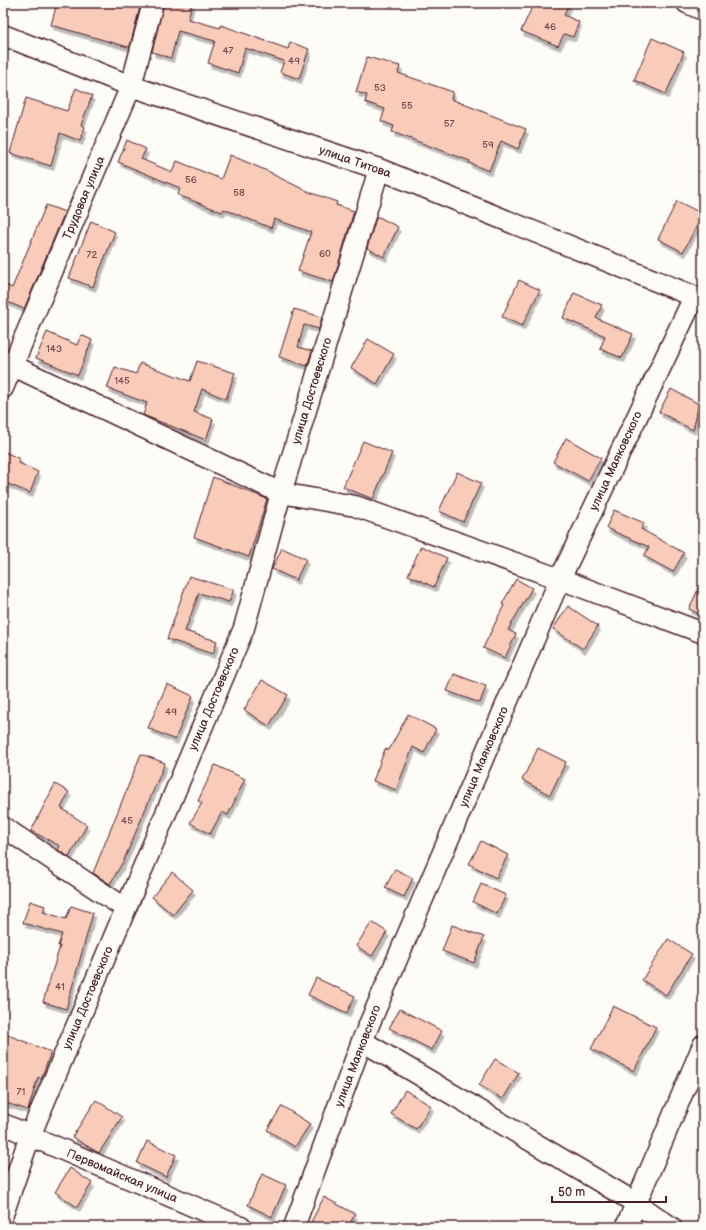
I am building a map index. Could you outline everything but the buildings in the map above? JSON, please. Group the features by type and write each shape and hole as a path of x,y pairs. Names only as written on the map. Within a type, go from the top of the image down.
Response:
{"street":[{"name":"Трудовая улица","path":"3,388 8,363 131,86 153,3"},
{"path":"687,3 703,10"},
{"name":"улица Титова","path":"3,35 131,86 380,169 699,298"},
{"name":"улица Достоевского","path":"3,1214 30,1136 244,628 281,493 380,169"},
{"name":"улица Маяковского","path":"294,1227 362,1041 560,579 699,298"},
{"path":"8,363 281,493 355,506 560,579 703,633"},
{"path":"3,827 125,908"},
{"path":"362,1041 636,1203 671,1227"},
{"path":"626,1227 703,1045"},
{"name":"Первомайская улица","path":"3,1124 241,1227"}]}
